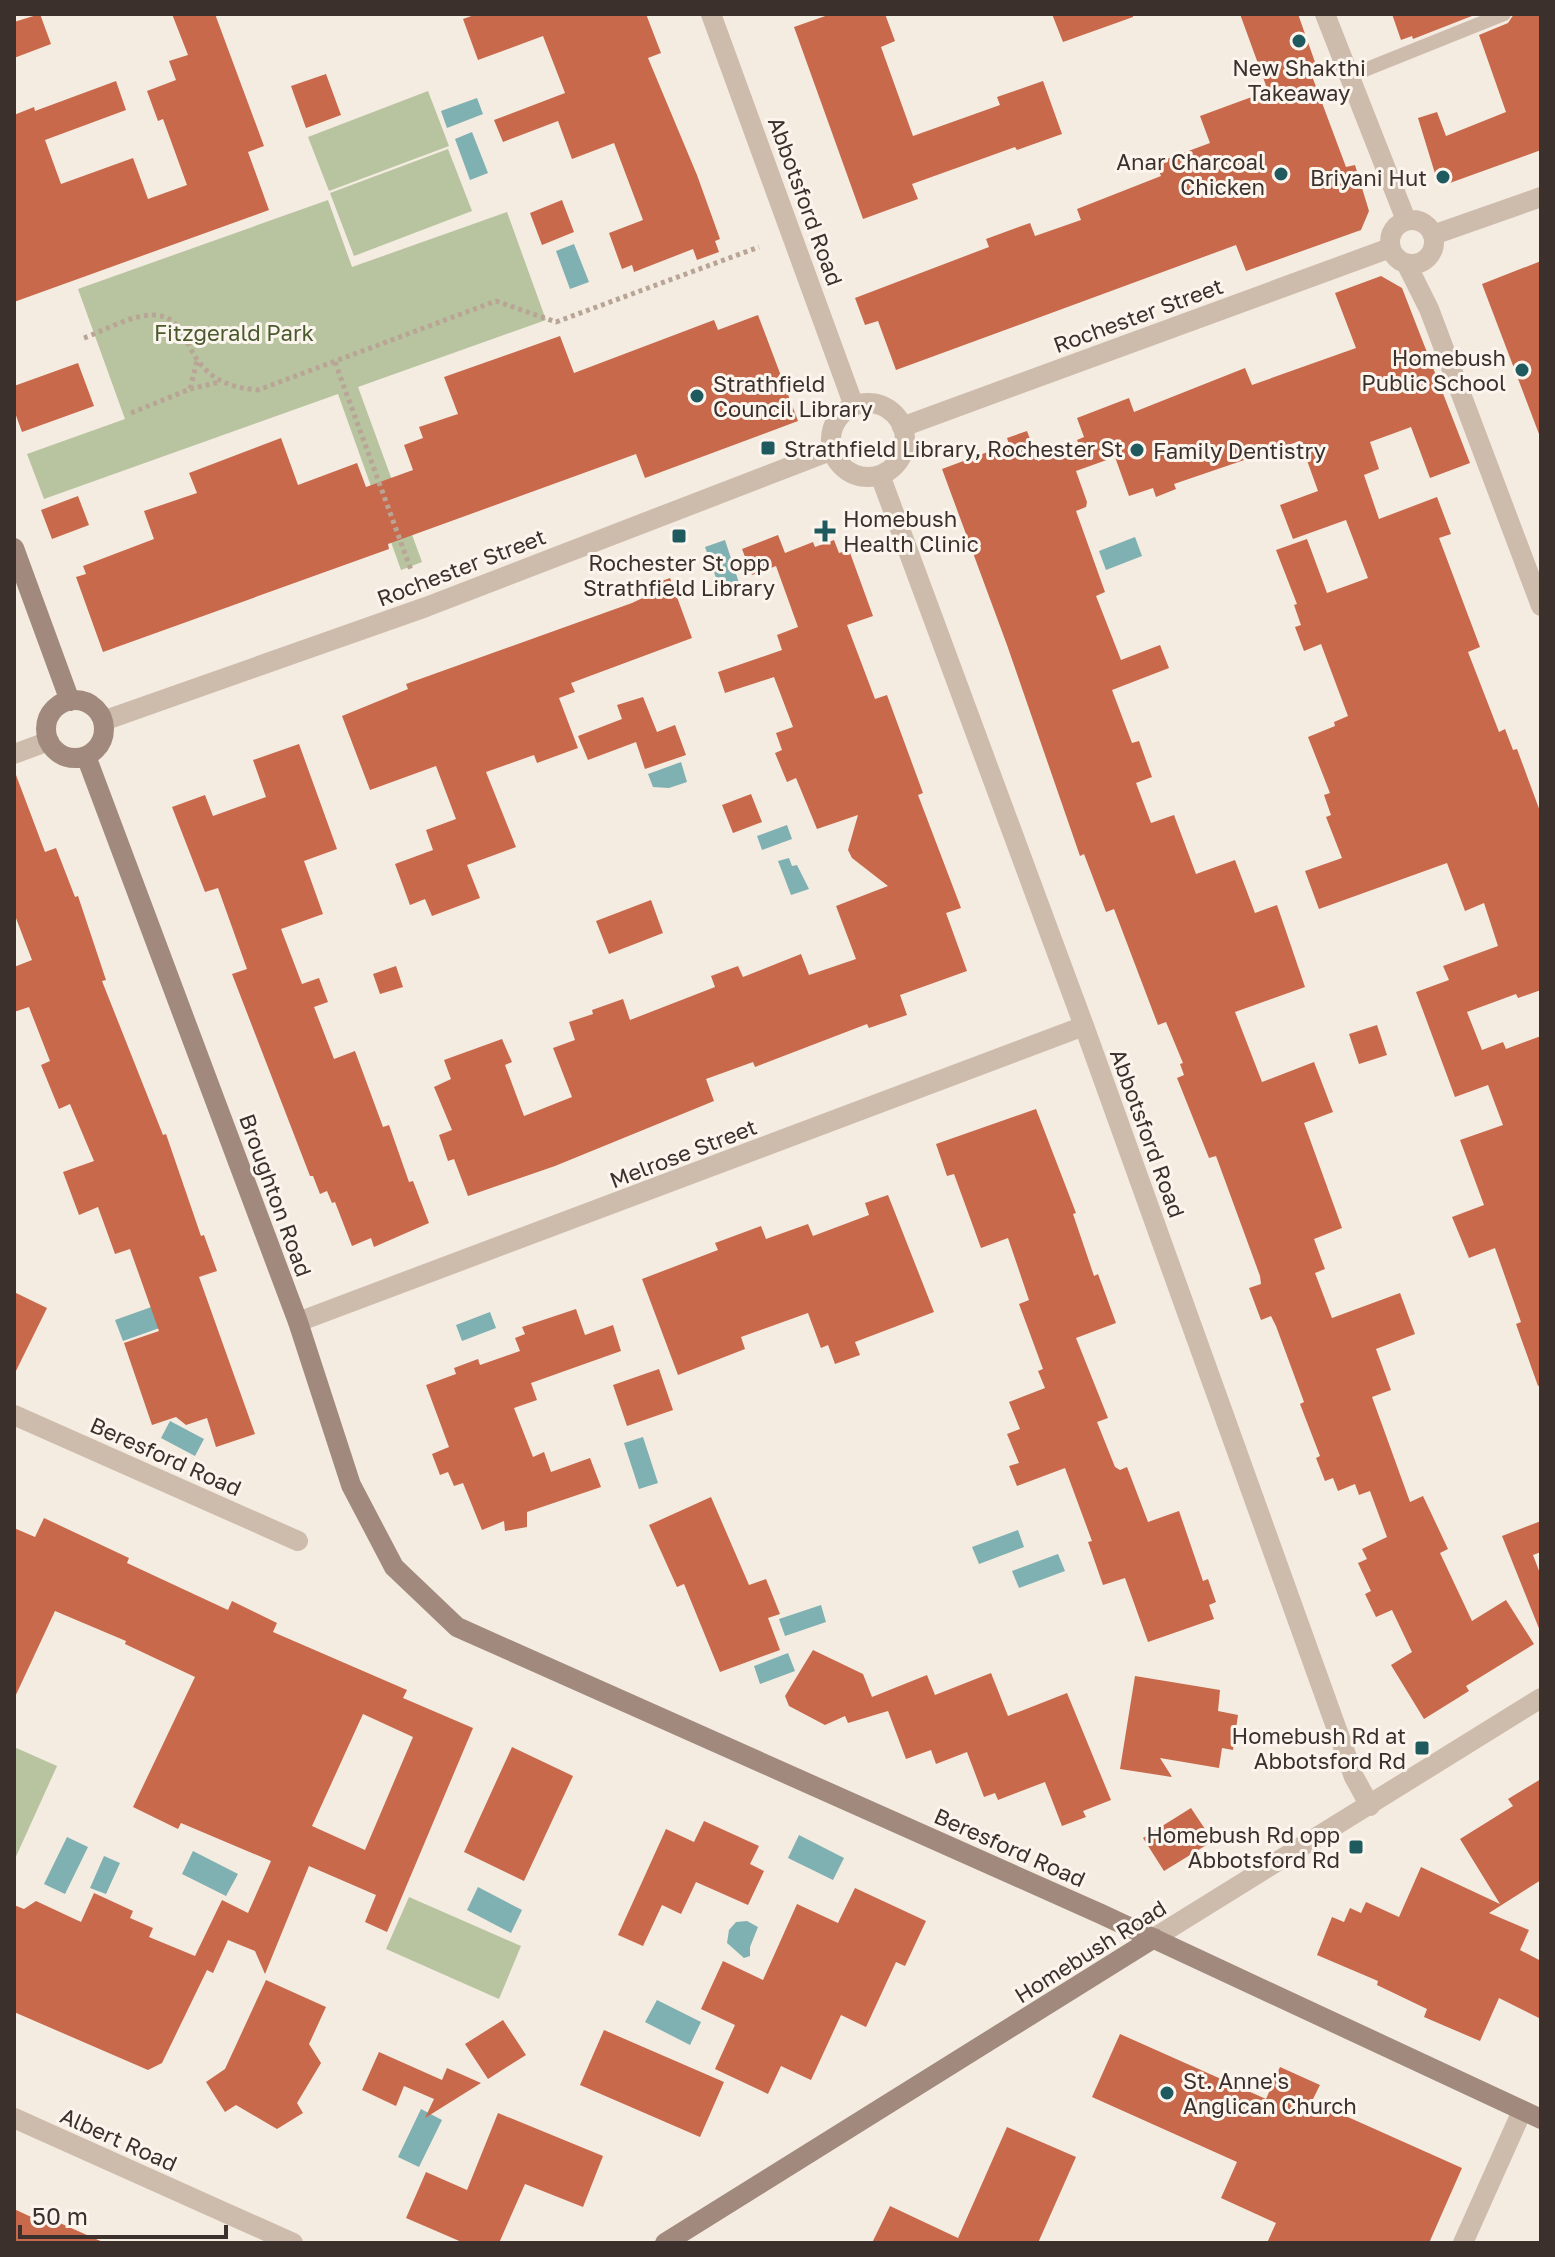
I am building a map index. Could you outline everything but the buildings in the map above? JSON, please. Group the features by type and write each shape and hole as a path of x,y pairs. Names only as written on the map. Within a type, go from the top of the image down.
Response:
{"main road":[{"path":"14,548 70,701"},
{"path":"70,701 87,703 103,721 99,746 86,756 61,755 49,741 46,724 50,716 62,703 70,701"},
{"name":"Broughton Road","path":"86,756 298,1322 364,1515 394,1567 457,1627"},
{"name":"Beresford Road","path":"457,1627 1154,1938 1532,2115"},
{"name":"Homebush Road","path":"665,2243 1154,1938"}],"street":[{"name":"Abbotsford Road","path":"711,14 854,406"},
{"path":"1325,14 1347,77 1406,220"},
{"path":"1433,235 1541,197"},
{"path":"1406,263 1420,263 1431,254 1433,235 1420,220 1406,220 1391,233 1390,248 1406,263 1429,309 1541,606"},
{"name":"Rochester Street","path":"902,427 1390,248"},
{"path":"877,404 896,417 902,427 904,450 899,461 880,475 856,475 837,461 833,450 833,429 845,411 854,406 877,404"},
{"name":"Rochester Street","path":"103,721 426,607 833,450"},
{"name":"Abbotsford Road","path":"880,475 1084,1026 1354,1777 1370,1806"},
{"path":"14,754 49,741"},
{"name":"Melrose Street","path":"298,1322 1084,1026"},
{"name":"Beresford Road","path":"14,1415 298,1541"},
{"name":"Homebush Road","path":"1154,1938 1541,1698"},
{"path":"1463,2243 1532,2115"},
{"name":"Albert Road","path":"14,2118 293,2243"}],"lane":[{"path":"1347,77 1504,14"}],"path":[{"path":"131,413 190,389 220,382 258,390 496,301 556,322 759,247"},
{"path":"84,338 154,315 172,321 187,335 197,360 220,382"},
{"path":"190,389 197,360"},
{"path":"335,362 411,570"}],"green space":[{"path":"428,91 449,146 329,191 308,137"},
{"path":"448,149 472,211 354,256 330,193"},
{"name":"Fitzgerald Park","path":"328,200 352,267 507,212 546,320 358,387 422,562 401,570 338,394 44,499 27,454 125,419 78,289"},
{"path":"14,1747 57,1766 14,1861"},
{"path":"409,1897 521,1946 499,1999 386,1949"}],"water":[{"path":"477,98 483,114 447,128 441,111"},
{"path":"472,132 488,173 470,180 455,139"},
{"path":"574,244 589,282 570,289 556,251"},
{"path":"1135,537 1142,556 1106,570 1099,551"},
{"path":"725,540 740,586 721,592 705,547"},
{"path":"681,762 687,782 669,788 653,787 648,774"},
{"path":"787,825 792,839 762,850 757,836"},
{"path":"789,858 792,866 797,865 809,889 791,895 778,861"},
{"path":"157,1305 165,1326 123,1341 115,1320"},
{"path":"490,1312 496,1328 462,1341 456,1325"},
{"path":"170,1421 204,1439 195,1456 161,1438"},
{"path":"643,1437 658,1483 639,1489 624,1443"},
{"path":"1018,1530 1024,1547 979,1564 972,1547"},
{"path":"1058,1554 1065,1571 1019,1588 1012,1571"},
{"path":"821,1605 826,1622 785,1636 779,1619"},
{"path":"788,1653 795,1671 760,1684 754,1666"},
{"path":"799,1835 844,1858 833,1880 788,1858"},
{"path":"67,1837 88,1847 65,1894 44,1884"},
{"path":"193,1851 238,1874 226,1896 182,1874"},
{"path":"104,1856 120,1863 106,1894 90,1888"},
{"path":"478,1887 522,1910 511,1933 467,1910"},
{"path":"747,1921 758,1927 750,1956 744,1958 727,1943 729,1930 736,1922"},
{"path":"657,2000 701,2022 690,2045 645,2022"},
{"path":"421,2109 442,2120 419,2167 398,2157"}],"place":[{"name":"New Shakthi Takeaway","path":"1299,41"},
{"name":"Anar Charcoal Chicken","path":"1281,174"},
{"name":"Briyani Hut","path":"1443,177"},
{"name":"Homebush Public School","path":"1522,370"},
{"name":"Strathfield Council Library","path":"697,396"},
{"name":"Strathfield Library, Rochester St","path":"768,448"},
{"name":"Family Dentistry","path":"1137,450"},
{"name":"Homebush Health Clinic","path":"825,531"},
{"name":"Rochester St opp Strathfield Library","path":"679,536"},
{"name":"Homebush Rd at Abbotsford Rd","path":"1422,1748"},
{"name":"Homebush Rd opp Abbotsford Rd","path":"1356,1847"},
{"name":"St. Anne's Anglican Church","path":"1167,2093"}]}
